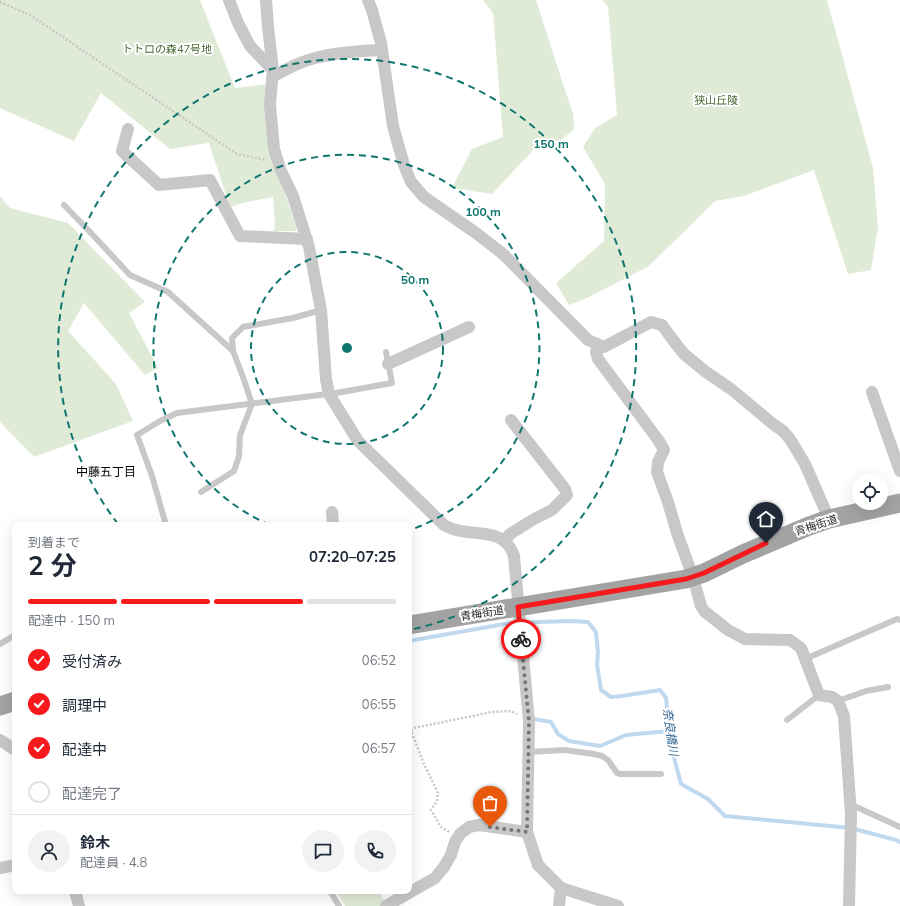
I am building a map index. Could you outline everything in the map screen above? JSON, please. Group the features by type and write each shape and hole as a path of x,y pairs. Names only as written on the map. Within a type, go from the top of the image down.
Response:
{"main road":[{"name":"青梅街道","path":"412,625 519,612 693,577 799,529 829,519 900,503"},
{"path":"0,706 12,702"}],"street":[{"path":"229,0 238,23 250,46 272,73"},
{"path":"266,0 272,73 270,105 274,149 281,171 293,196 309,247 321,310 326,379 329,394 358,440 444,524 449,528 460,532 491,534 504,541 512,550 514,556 528,718 527,832 538,865 561,888 618,906"},
{"path":"368,0 381,43 393,126 404,165 411,182 424,198 476,233 503,254 588,340 604,347 651,322 662,325 684,354 706,372 731,389 783,431 790,439 805,464 829,519"},
{"path":"272,73 300,62 320,57 353,51 382,50"},
{"path":"128,130 122,151 159,185 210,180 240,236 307,239"},
{"path":"388,364 469,327"},
{"path":"598,345 596,352 598,359 659,441 664,450 658,462 657,472 693,577 701,606 704,611 728,630 745,639 790,640 801,648 819,695 832,697 838,701 844,716 851,819 849,906"},
{"path":"872,392 900,471"},
{"path":"504,541 510,534 552,510 568,496 565,489 510,420"},
{"path":"332,512 333,522"},
{"path":"0,740 12,748"},
{"path":"412,891 435,878 451,855 455,842 460,834 469,827 479,825 527,832"},
{"path":"0,868 12,865"},
{"path":"559,906 561,888"},
{"path":"76,894 79,906"},
{"path":"386,906 407,894"}],"lane":[{"path":"64,205 130,275 168,292 232,351"},
{"path":"200,492 234,471 239,456 240,435 252,404 232,351 232,338 243,326 293,318 321,310"},
{"path":"165,522 152,476 137,435 177,413 329,394 392,383 386,352"},
{"path":"805,659 897,619 900,620"},
{"path":"0,643 12,637"},
{"path":"838,701 866,691 888,687"},
{"path":"787,720 819,695"},
{"path":"528,752 565,750 594,754 602,756 608,760 617,773 661,774"},
{"path":"850,804 900,827"},
{"path":"332,894 339,906"}],"path":[{"path":"0,2 30,15 237,154 278,163"},
{"path":"412,731 414,728 492,712 511,711 528,718"},
{"path":"412,734 424,764 438,792 437,801 431,810 441,827 458,838"}],"green space":[{"name":"トトロの森47号地","path":"0,0 200,0 235,88 268,84 269,149 272,163 286,196 297,230 273,231 275,227 273,197 230,207 209,143 170,149 101,93 74,141 0,108"},
{"path":"483,0 536,0 573,113 574,130 559,141 536,147 492,194 452,188 472,149 503,137 493,13"},
{"name":"狭山丘陵","path":"602,0 827,0 873,168 878,227 871,270 848,274 814,170 744,196 715,201 649,266 585,299 569,305 556,283 604,241 605,184 583,147 595,128 617,115 608,6"},
{"path":"0,196 10,208 68,223 145,302 129,313 158,368 145,375 84,303 68,331 116,384 133,421 34,457 0,422"},
{"path":"338,894 380,894 386,905 384,906 345,906"}],"waterway":[{"name":"奈良橋川","path":"412,640 510,623 570,621 588,622 596,632 598,652 597,665 601,690 611,697 660,690 666,698 671,746 681,784 708,799 725,816 851,828 900,842"},
{"path":"534,719 551,722 558,734 569,741 600,746 626,735 669,731"}],"way so far":[{"path":"490,827 527,832 529,722 521,639"}],"district":[{"name":"中藤五丁目","path":"106,471"}],"route":[{"path":"521,639 518,607 686,579 704,573 766,543"}]}
